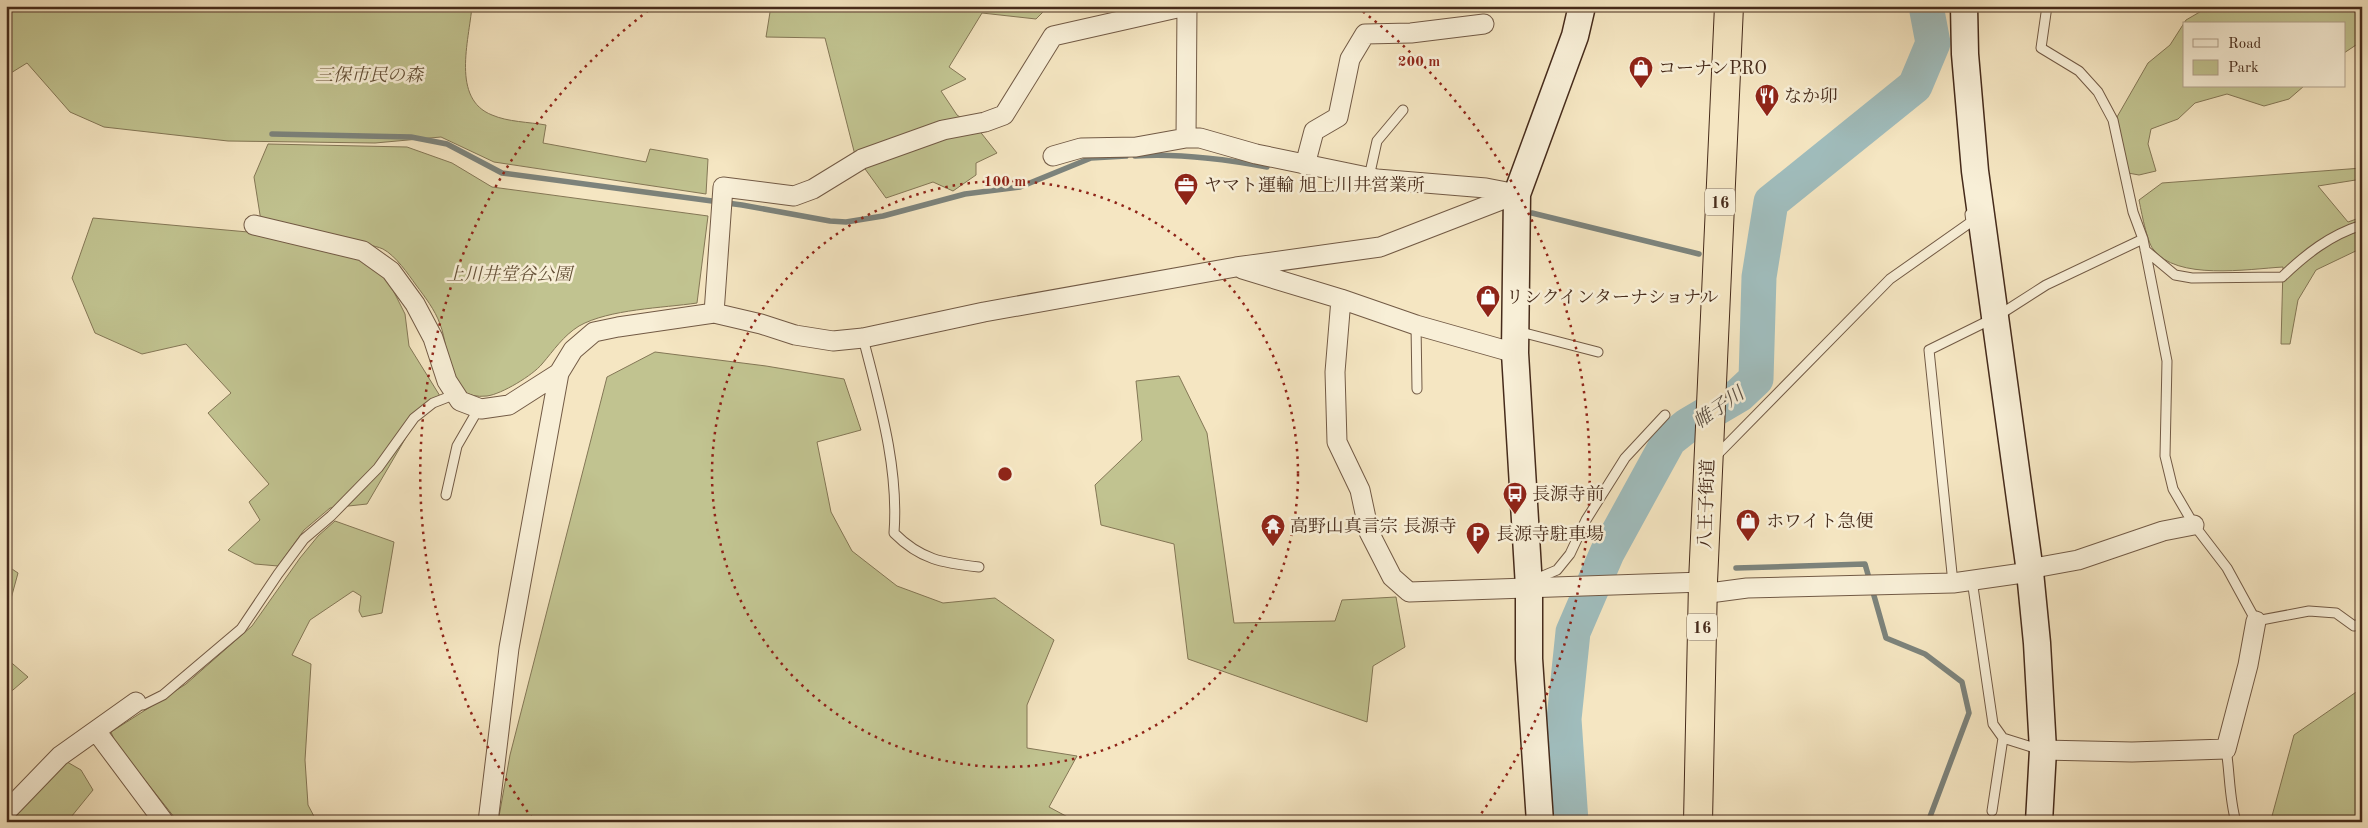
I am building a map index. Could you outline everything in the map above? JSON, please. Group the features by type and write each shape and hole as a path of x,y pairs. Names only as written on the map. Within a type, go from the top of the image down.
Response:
{"highway":[{"name":"八王子街道","path":"1698,822 1702,588 1729,6"}],"street":[{"path":"714,313 723,187 794,196 813,189 862,159 943,130 985,122 1004,114 1053,36 1186,6 1186,138"},
{"path":"1540,822 1529,659 1528,584 1516,342 1517,194 1575,36 1582,6"},
{"path":"1964,6 1970,173 1996,317 2030,570 2037,643 2042,750 2039,822"},
{"path":"1305,165 1314,131 1338,117 1350,59 1365,34 1411,33 1484,24"},
{"path":"1054,156 1081,148 1136,147 1186,138 1200,138 1305,165 1369,177 1486,188 1517,194"},
{"path":"488,822 509,648 559,373 573,350 594,332 714,313 761,324 795,335 833,341 863,338 984,312 1236,267 1380,247 1517,194"},
{"path":"254,224 363,251 390,271 415,304 433,338 447,381 460,401 479,408 508,405 559,373"},
{"path":"1236,267 1341,299 1416,325 1516,342"},
{"path":"1341,299 1335,372 1337,442 1360,490 1369,532 1392,577 1409,592 1528,584 1747,588 1962,582 2078,560 2164,531 2194,525"},
{"path":"2042,750 2132,752 2226,749 2246,674 2256,621"},
{"path":"6,812 60,756 136,702"},
{"path":"96,732 164,822"}],"lane":[{"path":"2047,6 2041,48 2079,71 2098,92 2112,120 2133,212 2143,239 2167,361 2164,432 2165,463 2173,489 2194,525 2227,568 2256,621 2309,611 2336,613 2354,626 2362,624"},
{"path":"1369,177 1377,141 1402,110"},
{"path":"1708,465 1890,279 1970,222 1968,203"},
{"path":"2145,250 2175,275 2192,278 2282,277 2306,254 2333,236 2362,224"},
{"path":"2042,750 2003,738 1993,724 1962,582 1928,354 1929,350 1996,317 2046,285 2143,239"},
{"path":"1416,325 1416,389"},
{"path":"863,338 886,432 895,515 894,533 921,555 942,562 979,567"},
{"path":"1516,342 1598,352"},
{"path":"136,702 143,705 163,695 241,629 304,539 331,516 378,468 414,418 433,403 456,394"},
{"path":"446,495 457,446 479,408"},
{"path":"1528,584 1557,570 1570,554 1586,520 1625,458 1665,415"},
{"path":"1992,811 2003,738"},
{"path":"2226,749 2230,771 2230,794 2236,822"}],"green space":[{"name":"三保市民の森","path":"6,6 472,6 466,52 467,83 471,96 479,107 492,115 505,119 546,125 543,143 646,162 650,149 708,159 706,194 494,162 441,137 375,143 228,141 104,127 70,112 27,63 6,76"},
{"path":"771,6 1049,6 1036,19 982,13 949,67 966,79 941,91 957,115 978,129 997,153 976,163 976,175 953,191 933,182 886,198 855,155 825,38 766,37"},
{"path":"2210,6 2362,6 2362,41 2346,52 2346,22 2185,22"},
{"path":"2183,25 2183,88 2302,88 2289,99 2264,106 2227,94 2195,103 2178,119 2151,129 2148,144 2156,171 2139,175 2128,173 2117,117 2148,63 2170,45"},
{"name":"上川井堂谷公園","path":"268,144 407,147 452,163 492,187 708,216 697,303 636,310 591,320 568,334 542,364 525,378 493,395 473,395 463,391 456,383 448,360 440,324 433,309 405,271 388,252 375,246 261,221 254,177"},
{"path":"2362,168 2362,179 2318,186 2348,222 2362,217 2362,248 2316,270 2298,300 2290,344 2281,344 2283,267 2214,271 2178,266 2164,259 2153,249 2144,226 2139,200 2162,183"},
{"path":"93,218 248,232 358,256 389,282 405,314 409,346 440,396 425,405 367,504 330,508 304,530 278,566 255,564 228,550 260,520 249,502 269,484 208,413 231,393 186,344 142,354 95,333 72,278"},
{"path":"655,352 766,366 844,379 861,430 817,442 831,512 852,551 897,586 943,603 995,598 1054,640 1027,705 1027,748 1077,756 1049,807 1077,822 498,822 510,755 607,377"},
{"path":"1179,376 1207,433 1234,623 1335,621 1342,600 1396,597 1405,647 1373,666 1367,722 1188,659 1174,544 1101,525 1095,485 1142,440 1136,381"},
{"path":"335,521 394,542 382,613 362,617 359,611 361,596 353,591 310,620 292,655 311,664 305,760 308,805 317,822 178,822 115,742 111,732 186,684 252,626 300,558 318,536"},
{"path":"6,565 18,573 6,617"},
{"path":"6,658 28,677 6,696"},
{"path":"2362,688 2362,822 2273,822 2272,816 2294,735"},
{"path":"62,759 81,770 93,790 67,822 6,822 6,799"}],"waterway":[{"name":"帷子川","path":"1571,822 1564,719 1573,632 1607,553 1669,440 1688,425 1739,395 1756,379 1759,277 1771,202 1915,86 1933,43 1926,6"},
{"path":"272,134 411,137 447,144 502,173 742,205 830,221 846,222 883,216 965,194 1020,187 1091,158 1126,156"},
{"path":"1135,156 1201,157 1267,167"},
{"path":"1532,213 1699,254"},
{"path":"1607,553 1619,555"},
{"path":"1736,568 1865,564 1886,638 1925,654 1962,682 1969,713 1928,822"}],"place":[{"name":"コーナンPRO","path":"1641,89"},
{"name":"なか卯","path":"1767,117"},
{"name":"ヤマト運輸 旭上川井営業所","path":"1186,206"},
{"name":"リンクインターナショナル","path":"1488,318"},
{"name":"長源寺前","path":"1515,515"},
{"name":"ホワイト急便","path":"1748,542"},
{"name":"高野山真言宗 長源寺","path":"1273,547"},
{"name":"長源寺駐車場","path":"1478,555"}]}
